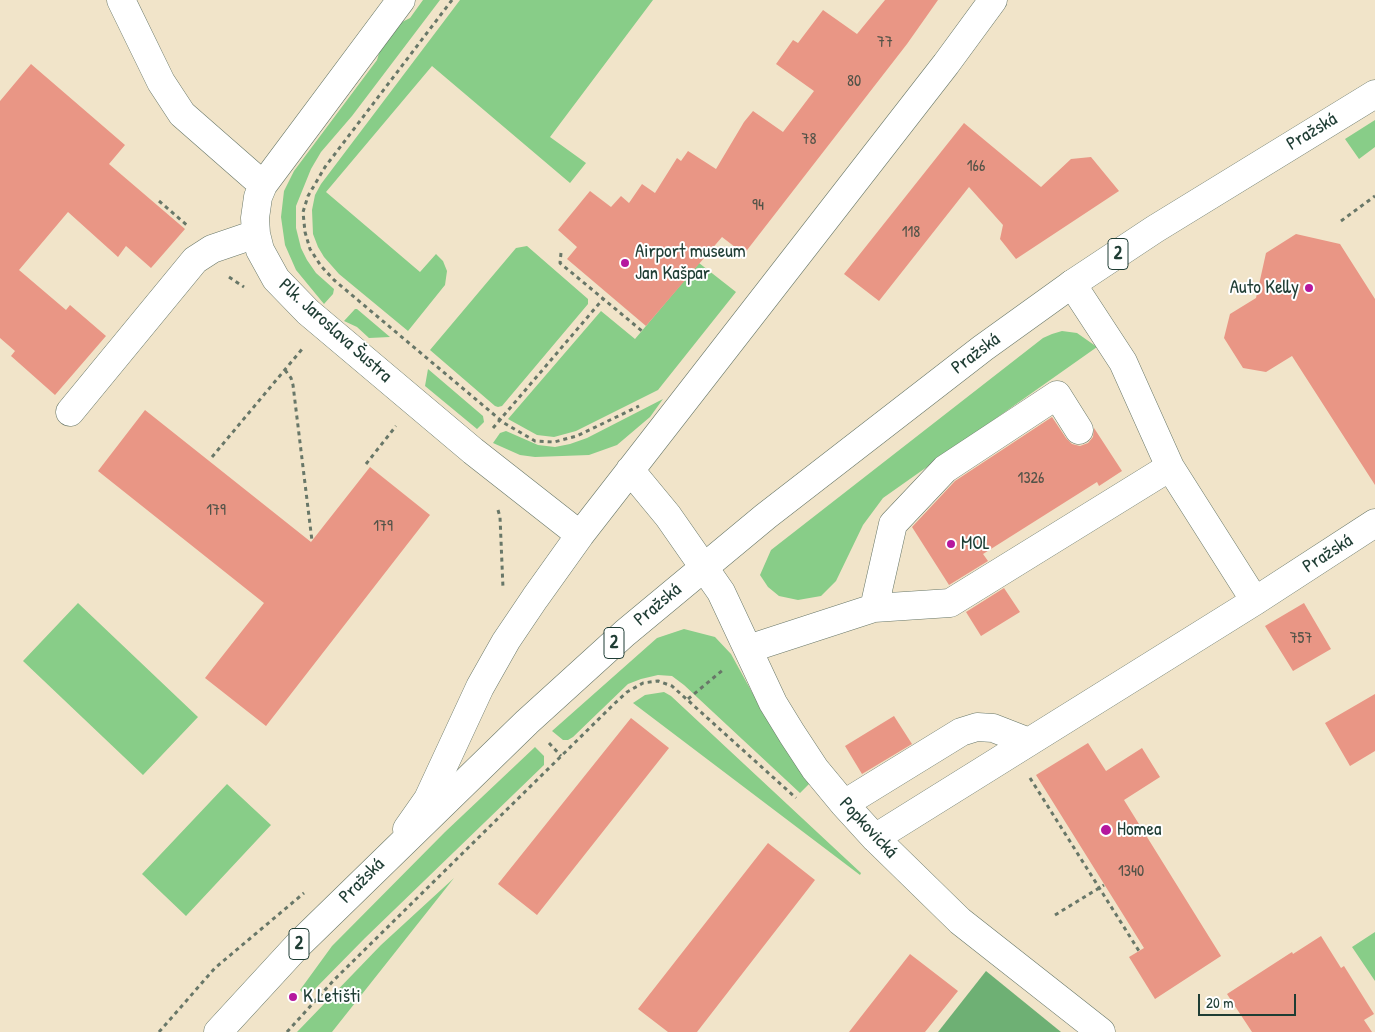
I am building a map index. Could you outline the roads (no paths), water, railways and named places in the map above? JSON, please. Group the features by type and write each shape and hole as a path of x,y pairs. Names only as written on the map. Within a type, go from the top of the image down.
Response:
{"street":[{"path":"121,0 161,82 182,114 263,185"},
{"name":"Plk. Jaroslava Šustra","path":"401,0 263,185 255,218 260,250 276,279 290,295 322,324 473,451 580,535"},
{"path":"384,859 428,799 480,687 506,641 580,535 946,64 993,0"},
{"name":"Pražská","path":"218,1032 299,944 384,859 527,722 625,633 704,567 920,396 1072,284 1155,229 1375,94"},
{"path":"70,412 195,260 212,249 256,234"},
{"path":"1072,284 1124,362 1170,467 1255,601"},
{"path":"874,608 893,524 944,469 1057,395 1079,430"},
{"path":"748,649 874,608 950,603 1117,488 1170,467"},
{"name":"Popkovická","path":"630,470 668,516 721,592 774,702 792,734 815,769 844,804 875,838 960,921 1101,1032"},
{"name":"Pražská","path":"875,838 1255,601 1375,523"},
{"path":"844,804 961,732 977,727 992,728 1029,742"}],"place":[{"name":"Airport museum Jan Kašpar","path":"625,263"},
{"name":"Auto Kelly","path":"1309,288"},
{"name":"MOL","path":"951,544"},
{"name":"Homea","path":"1106,830"},
{"name":"K Letišti","path":"293,997"}]}
